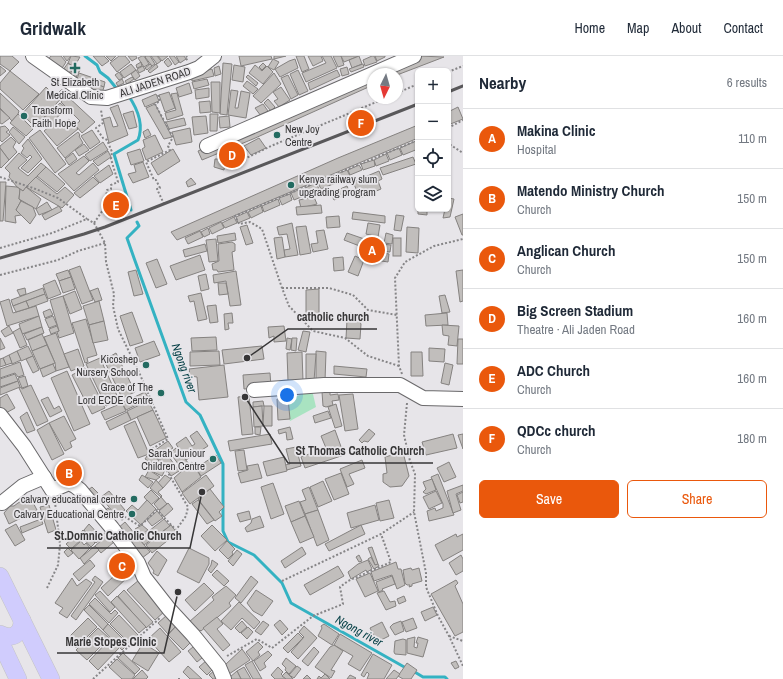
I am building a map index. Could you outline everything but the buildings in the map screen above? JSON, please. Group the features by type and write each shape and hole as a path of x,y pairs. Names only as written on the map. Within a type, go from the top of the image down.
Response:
{"main road":[{"path":"0,576 52,679"},
{"path":"0,634 10,636 19,632 22,628 22,620"},
{"path":"0,641 18,679"}],"street":[{"name":"ALI JADEN ROAD","path":"33,56 91,96 107,98 154,84 199,68 214,56"},
{"path":"207,146 414,56"},
{"path":"254,390 324,385 350,386 376,384 400,385 423,398 463,398"},
{"path":"1,419 24,446 52,490 69,483 75,486 112,528 138,563 144,577 169,609 216,663 224,679"},
{"path":"2,503 23,486 44,478"}],"path":[{"path":"451,71 463,66"},
{"path":"154,84 160,101 155,104 173,137 168,146 170,150 146,162 154,180 156,180 160,188 157,189 164,204"},
{"path":"403,90 415,85"},
{"path":"91,96 98,103 101,110 103,123 96,128 103,138 107,140 112,152 112,160 118,182 111,185 111,189 107,190 105,208 94,223"},
{"path":"226,168 271,146 372,104"},
{"path":"451,126 463,120"},
{"path":"449,140 449,144 463,153"},
{"path":"399,366 368,356 345,338 313,331 289,306 262,229 250,222 239,224 235,216 415,141"},
{"path":"0,177 58,198 94,223 104,243 106,262 114,294 113,306 118,329 168,439 152,449 188,507 186,516 176,530 156,510 140,526 125,517 112,528"},
{"path":"0,248 52,233 87,219"},
{"path":"463,239 434,246 405,262 396,278 399,366 407,388 407,411 404,435 410,461 415,474 414,512 426,573 426,587 438,616 463,666"},
{"path":"0,275 58,260 78,251 104,243"},
{"path":"282,288 329,288 353,295 368,310 397,315"},
{"path":"47,588 58,565 60,545 57,512 52,490"},
{"path":"282,581 382,534 414,512"},
{"path":"216,663 257,638 272,648 313,616 343,604 340,587 348,581 391,562 382,534"},
{"path":"93,679 134,643 169,609"},
{"path":"449,636 463,641"}],"green space":[{"path":"312,390 316,407 290,421 285,401"}],"waterway":[{"name":"Ngong river","path":"85,56 97,65 100,72 108,78 117,89"},
{"name":"Ngong river","path":"128,95 139,117 140,134 138,140 114,154 131,210"},
{"name":"Ngong river","path":"137,222 139,226 127,238 134,258 186,402 200,415 223,464 223,531 228,542 254,555 282,583 291,603 406,668"},
{"name":"Ngong river","path":"413,671 423,677 445,677 447,679"}],"railway":[{"path":"451,91 463,86"},
{"path":"0,258 105,227 415,105"}],"place":[{"name":"St Elizabeth Medical Clinic","path":"75,68"},
{"name":"Transform Faith Hope","path":"24,116"},
{"name":"QDCc church","path":"361,123"},
{"name":"New Joy Centre","path":"277,135"},
{"name":"Big Screen Stadium","path":"232,155"},
{"name":"Kenya railway slum upgrading program","path":"291,185"},
{"name":"ADC Church","path":"116,205"},
{"name":"Makina Clinic","path":"372,250"},
{"name":"catholic church","path":"247,358"},
{"name":"Kicoshep Nursery School","path":"146,365"},
{"name":"Grace of The Lord ECDE Centre","path":"161,393"},
{"name":"St Thomas Catholic Church","path":"245,397"},
{"name":"Sarah Juniour Children Centre","path":"213,459"},
{"name":"Matendo Ministry Church","path":"69,473"},
{"name":"St.Domnic Catholic Church","path":"202,492"},
{"name":"calvary educational centre","path":"134,499"},
{"name":"Calvary Educational Centre","path":"132,514"},
{"name":"Anglican Church","path":"122,566"},
{"name":"Marie Stopes Clinic","path":"178,592"}]}
